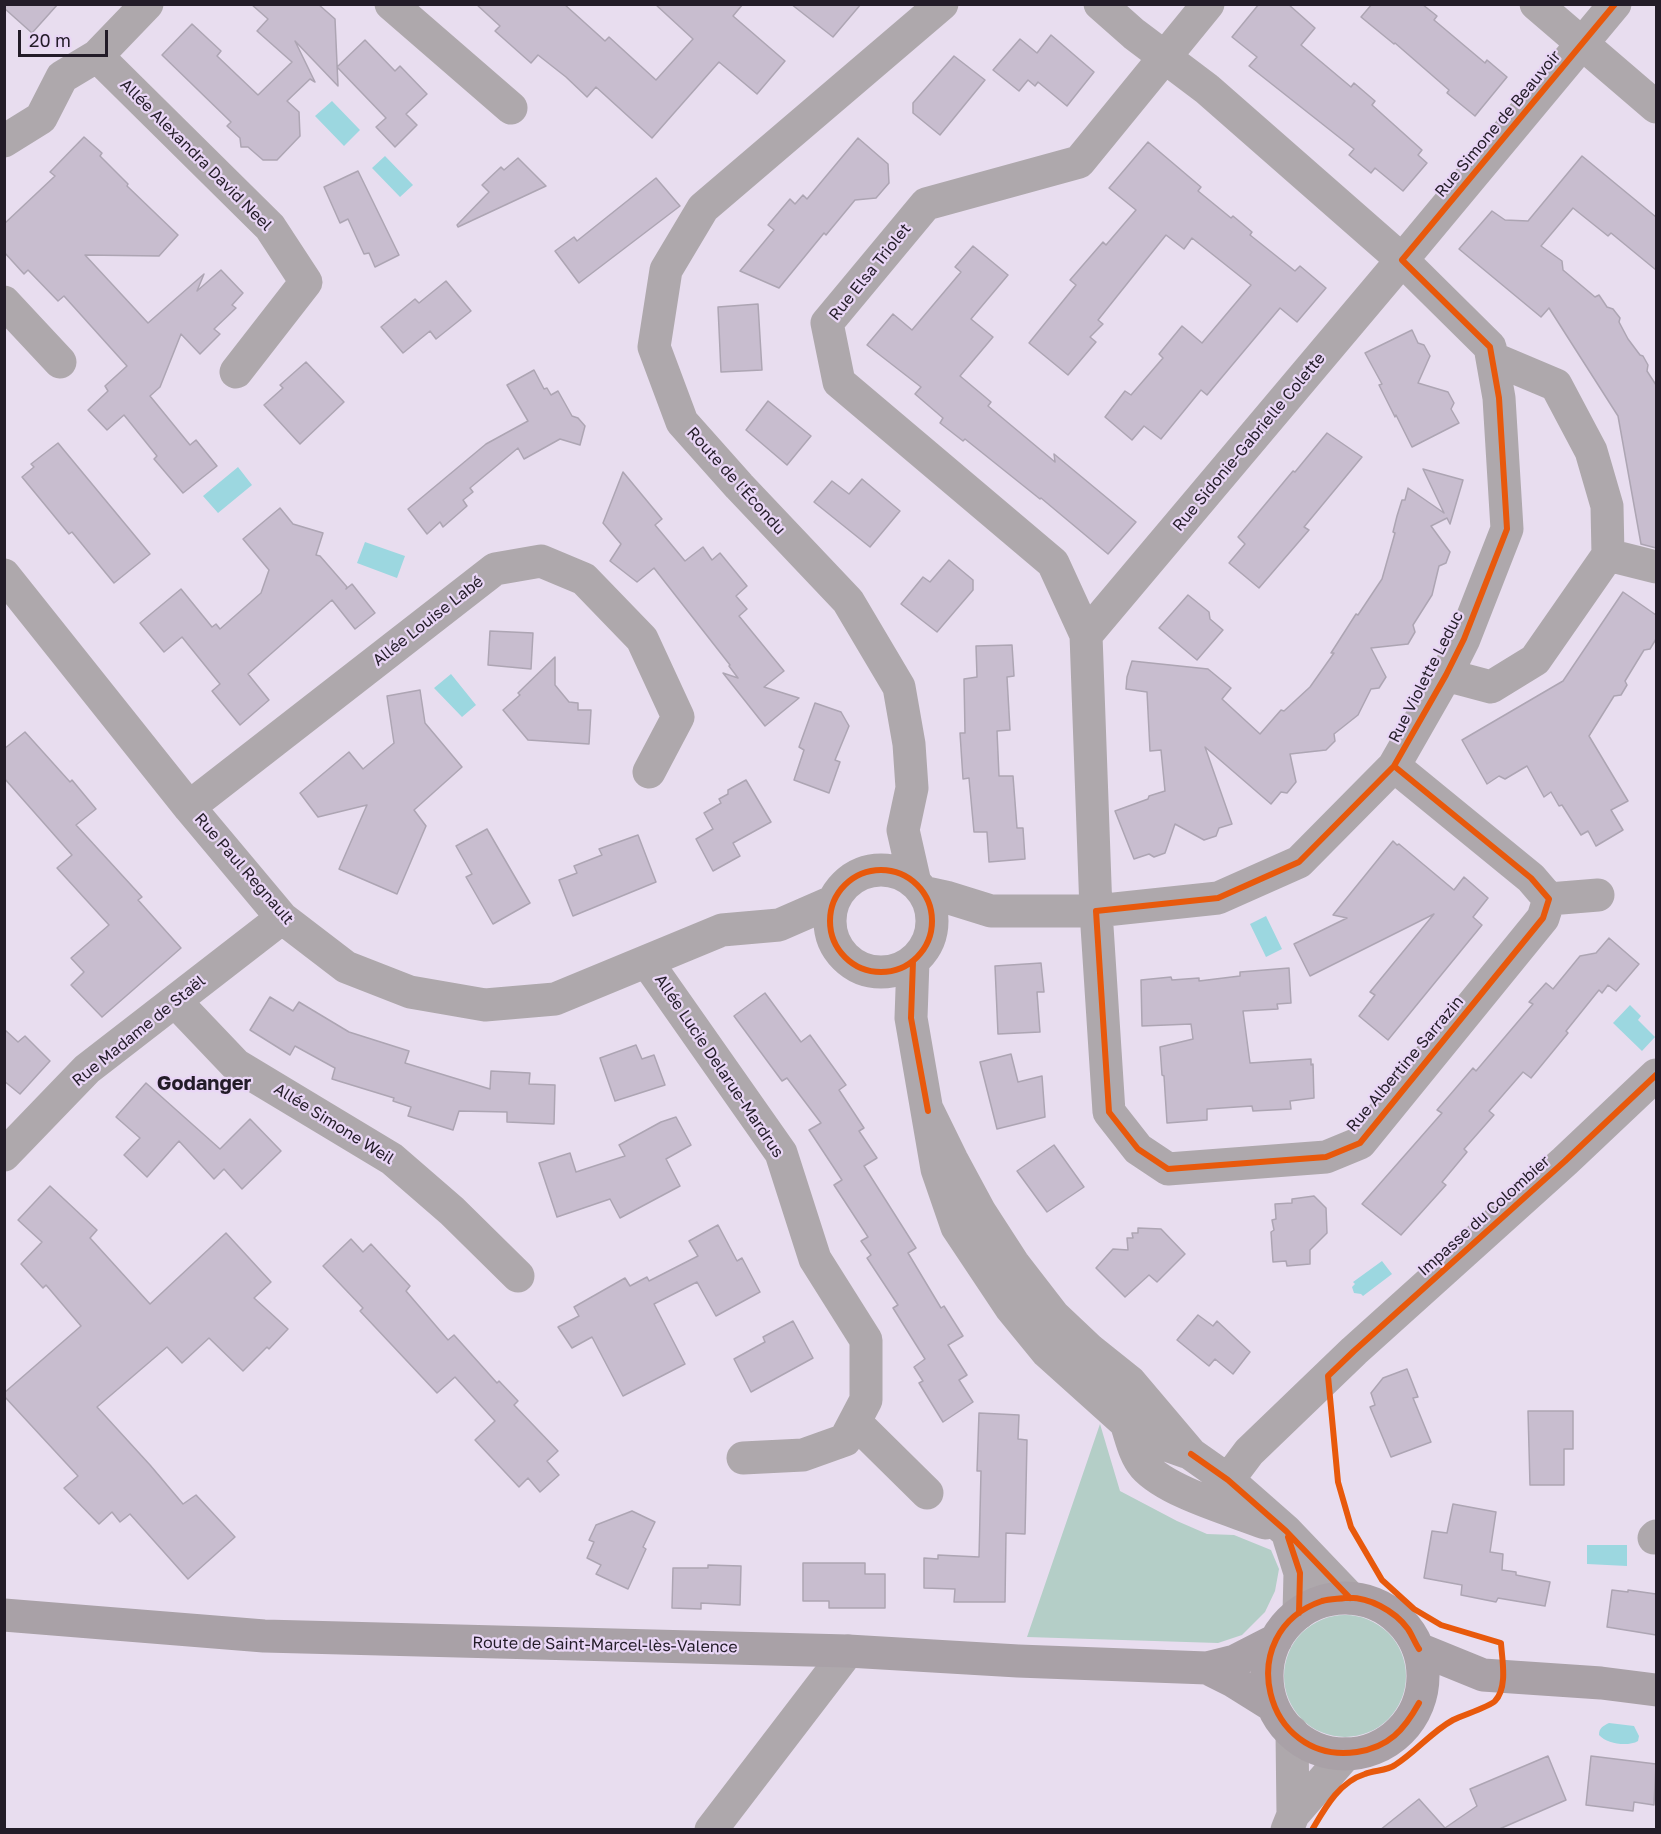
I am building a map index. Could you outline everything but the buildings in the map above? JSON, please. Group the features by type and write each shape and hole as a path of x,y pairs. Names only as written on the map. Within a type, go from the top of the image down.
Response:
{"main road":[{"path":"1350,1598 1372,1602 1392,1613 1408,1629 1419,1649 1423,1667 1423,1686 1419,1703 1407,1724 1390,1740 1369,1750 1346,1754 1326,1751 1307,1744 1292,1732 1281,1720 1273,1706 1267,1672 1276,1640 1286,1625 1299,1613 1323,1601 1350,1598"},
{"name":"Route de Saint-Marcel-lès-Valence","path":"4,1615 264,1636 848,1651 1207,1668 1235,1661 1276,1640"},
{"path":"1419,1649 1483,1675 1601,1683 1656,1690"},
{"name":"Route de Saint-Marcel-lès-Valence","path":"1207,1668 1273,1706"},
{"path":"1419,1703 1483,1675"}],"street":[{"path":"391,4 511,108"},
{"path":"1100,4 1207,89 1402,260"},
{"name":"Rue Elsa Triolet","path":"1086,635 1053,563 838,382 827,323 926,204 1079,162 1208,4"},
{"path":"1536,4 1656,108"},
{"name":"Rue Simone de Beauvoir","path":"1402,260 1615,4"},
{"name":"Route de l'Écondu","path":"834,901 849,882 859,875 871,872 903,830 912,788 909,744 899,687 848,601 682,422 654,347 666,270 703,208 942,5"},
{"path":"4,141 41,118 62,76 97,56 144,6"},
{"name":"Allée Alexandra David Neel","path":"97,56 270,227 306,282 236,372"},
{"name":"Rue Violette Leduc","path":"1096,911 1218,898 1299,862 1394,766 1464,639 1507,529 1499,398 1490,347 1402,260"},
{"name":"Rue Sidonie-Gabrielle Colette","path":"1086,635 1402,260"},
{"path":"4,302 60,362"},
{"path":"1492,358 1556,385 1591,451 1606,506 1608,555 1656,567"},
{"name":"Rue Violette Leduc","path":"1446,675 1491,687 1535,660 1608,555"},
{"name":"Allée Louise Labé","path":"189,807 495,569 541,561 584,579 642,639 678,717 649,772"},
{"name":"Rue Paul Regnault","path":"4,575 189,807 282,918 346,967 410,992 485,1005 555,999 722,930 778,925 834,901"},
{"path":"871,872 886,871 901,875 919,888 991,911 1096,911 1086,635"},
{"path":"1394,766 1531,878 1549,899 1598,895"},
{"name":"Route de l'Écondu","path":"903,830 919,888 930,907 932,924 921,951 911,1018 937,1169 957,1227 1011,1308 1047,1352 1126,1423 1155,1441 1191,1454"},
{"name":"Rue Albertine Sarrazin","path":"1096,911 1109,1112 1138,1149 1168,1168 1326,1157 1360,1143 1543,918 1549,899"},
{"path":"834,901 830,916 831,932 836,946 844,956 866,970 888,991 911,1018"},
{"path":"866,970 882,972 898,969 921,951 991,911"},
{"name":"Rue Madame de Staël","path":"4,1155 87,1069 282,918"},
{"name":"Rue Paul Regnault","path":"778,925 836,946"},
{"name":"Allée Lucie Delarue-Mardrus","path":"647,962 781,1153 815,1259 866,1340 866,1400 845,1440 803,1455 743,1458"},
{"name":"Allée Simone Weil","path":"175,1001 236,1065 392,1159 452,1211 518,1276"},
{"name":"Impasse du Colombier","path":"1228,1480 1249,1452 1354,1351 1556,1169 1656,1075"},
{"name":"Route de l'Écondu","path":"928,1111 980,1212 1013,1263 1054,1317 1130,1382 1191,1454 1228,1480 1286,1531 1350,1598"},
{"path":"855,1422 927,1492"},
{"path":"1126,1423 1135,1450 1144,1466 1161,1479 1185,1492 1286,1531 1300,1573 1299,1613"},
{"path":"711,1830 848,1651"},
{"path":"1290,1822 1292,1732"},
{"path":"1290,1822 1346,1754"}],"green space":[{"path":"1100,1424 1120,1491 1207,1534 1234,1535 1271,1550 1279,1569 1275,1591 1265,1612 1242,1635 1218,1643 1027,1637"},
{"path":"1345,1615 1368,1620 1379,1625 1388,1633 1396,1642 1401,1653 1406,1676 1401,1699 1396,1710 1388,1719 1379,1727 1368,1732 1345,1737 1322,1732 1311,1727 1302,1719 1294,1710 1289,1699 1284,1676 1289,1653 1294,1642 1302,1633 1311,1625 1322,1620"}],"water":[{"path":"332,101 360,130 344,146 315,116"},
{"path":"385,156 413,185 400,197 372,168"},
{"path":"238,467 252,485 218,513 203,496"},
{"path":"365,542 405,556 397,578 357,563"},
{"path":"451,674 476,705 462,717 434,688"},
{"path":"1266,916 1282,949 1266,957 1250,924"},
{"path":"1630,1005 1641,1016 1638,1020 1655,1037 1642,1051 1613,1023"},
{"path":"1382,1261 1392,1274 1363,1296 1354,1293 1352,1287 1355,1284 1353,1282"},
{"path":"1587,1545 1627,1545 1627,1566 1587,1564"},
{"path":"1609,1723 1634,1726 1639,1736 1638,1741 1623,1744 1603,1738 1599,1735 1600,1731"}],"cycle path":[{"path":"1394,766 1531,878 1549,899 1543,918 1360,1143 1326,1157 1168,1169 1138,1149 1109,1112 1096,911 1218,898 1299,862 1394,766 1464,639 1507,529 1499,398 1490,347 1402,260 1615,4"},
{"path":"881,870 900,874 917,885 928,902 932,921 928,940 917,957 900,968 881,972 862,968 845,957 834,940 830,921 834,902 845,885 862,874 881,870"},
{"path":"913,961 911,1018 928,1111"},
{"path":"1312,1830 1340,1789 1365,1774 1392,1767 1445,1725 1495,1701 1503,1681 1501,1643 1441,1625 1414,1609 1382,1580 1351,1527 1338,1482 1328,1376 1565,1161 1656,1075"},
{"path":"1191,1454 1228,1480 1286,1531 1350,1598"},
{"path":"1288,1537 1300,1573 1299,1613"},
{"path":"1419,1649 1403,1622 1380,1606 1363,1599 1331,1599 1322,1601 1294,1617 1276,1640 1269,1666 1270,1693 1281,1719 1300,1739 1325,1751 1357,1752 1378,1746 1401,1729 1419,1703"}],"district":[{"name":"Godanger","path":"204,1084"}]}
